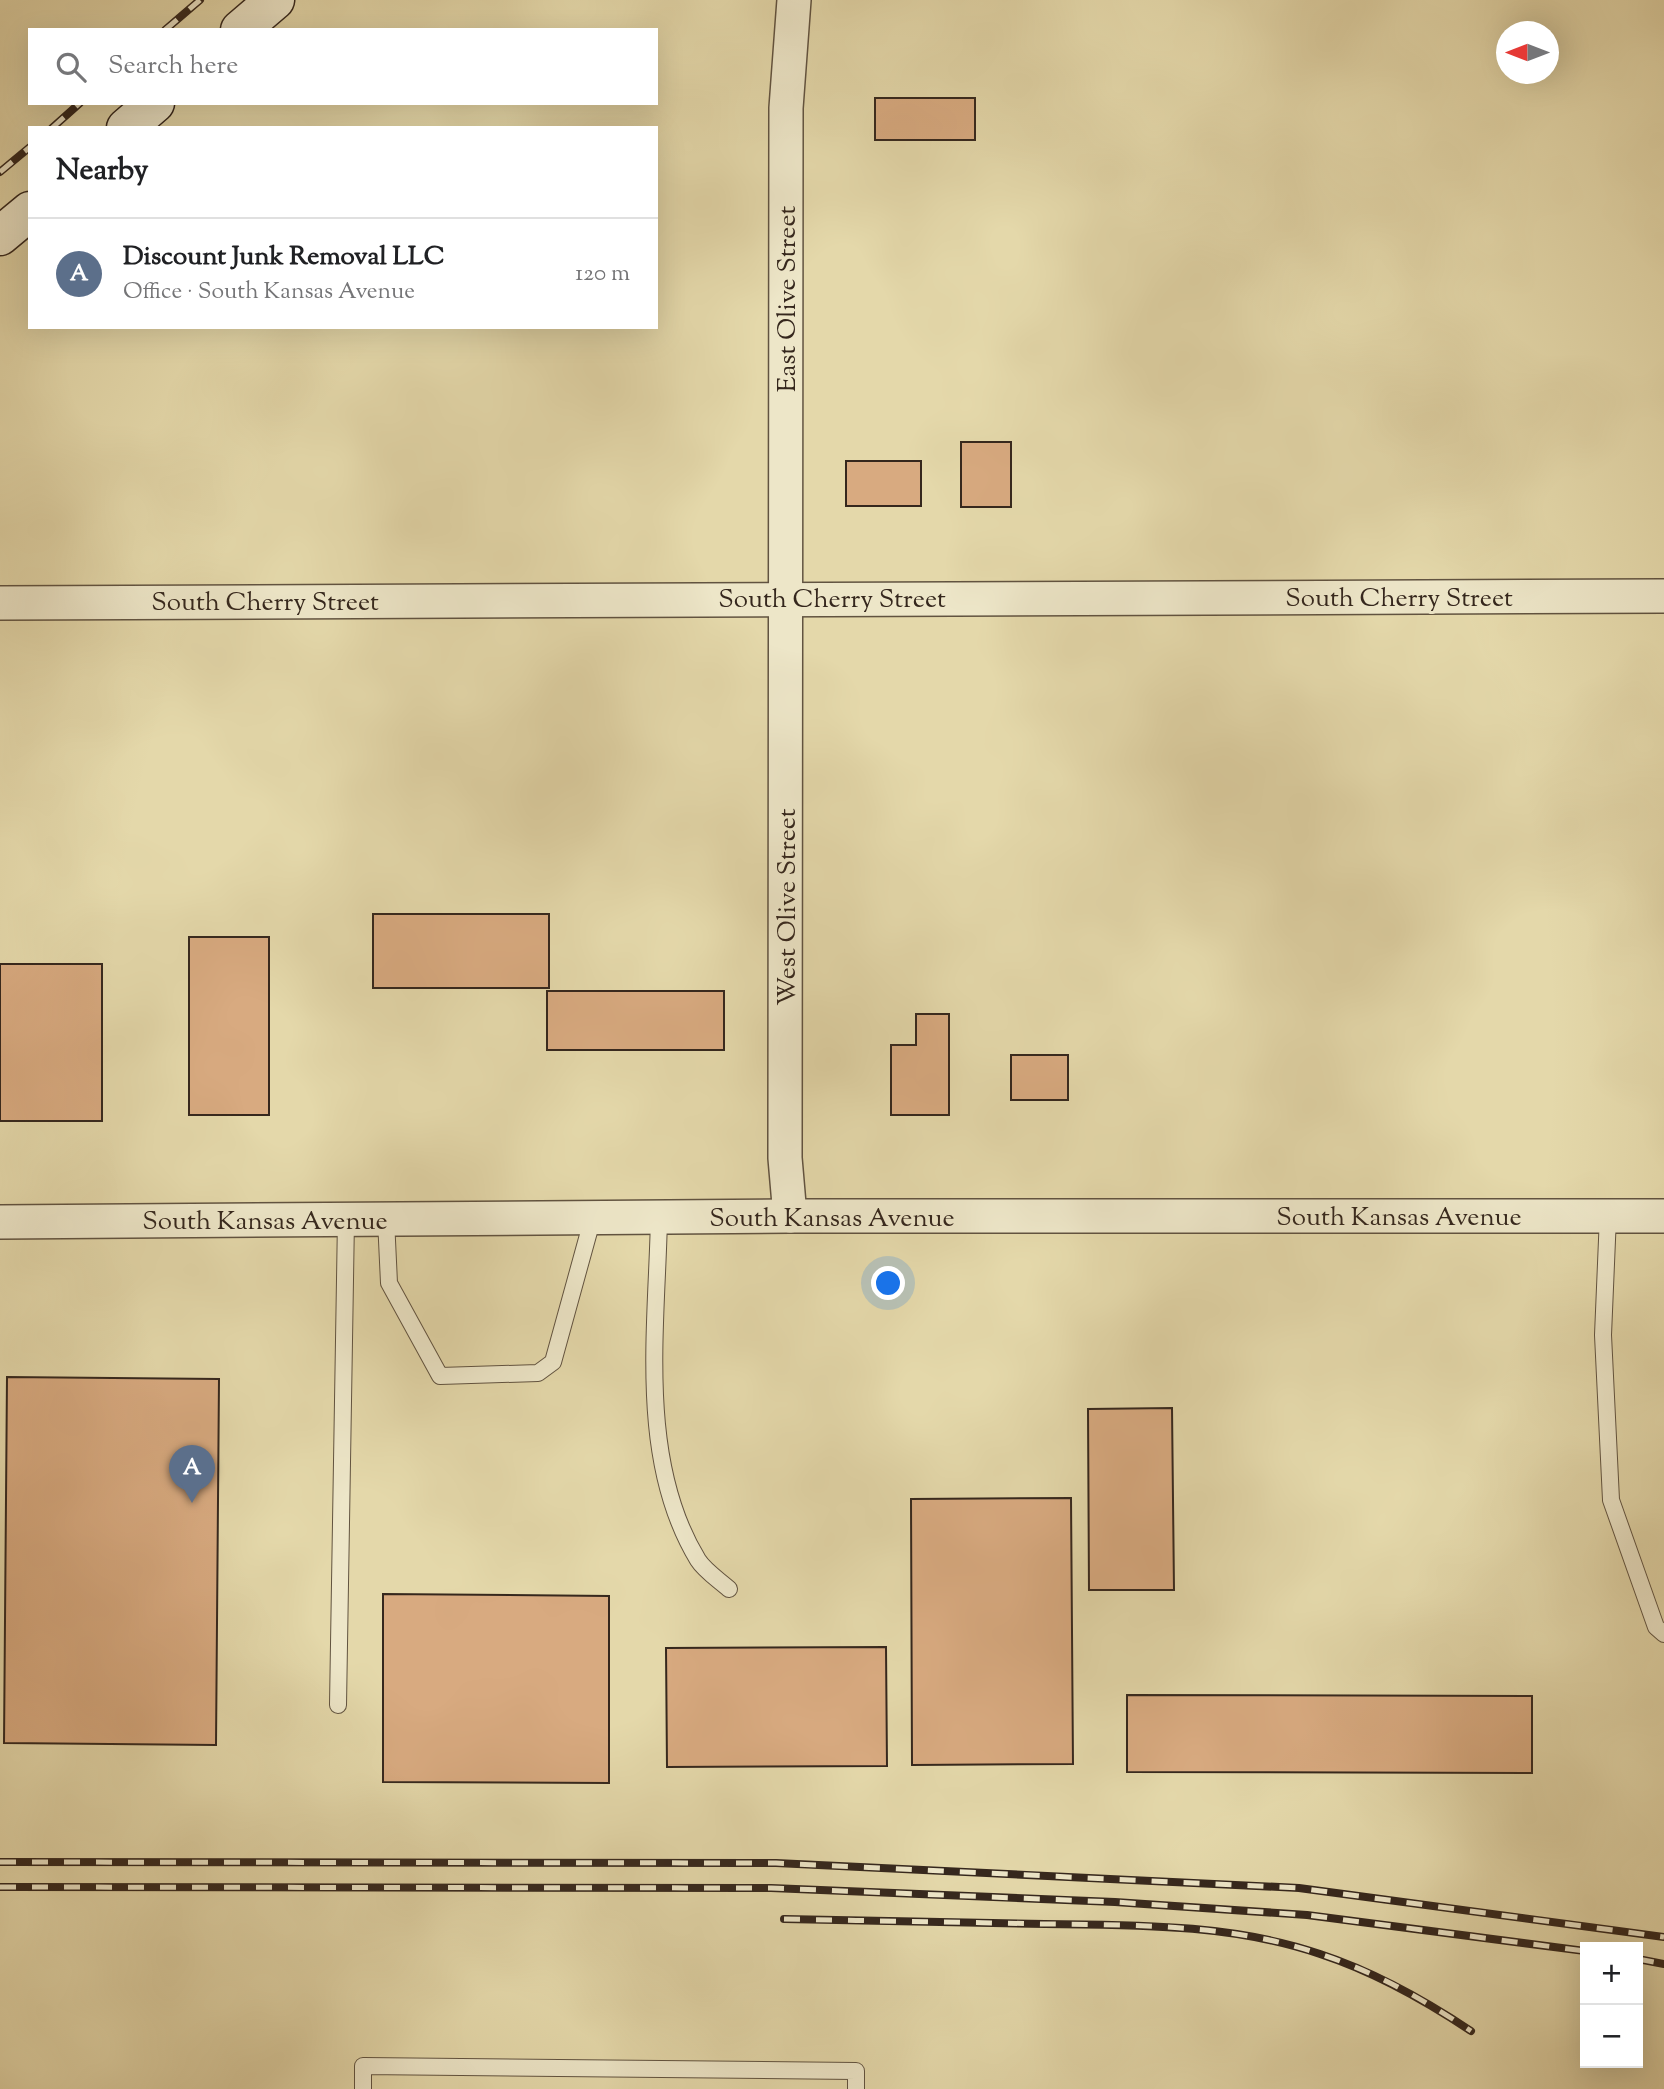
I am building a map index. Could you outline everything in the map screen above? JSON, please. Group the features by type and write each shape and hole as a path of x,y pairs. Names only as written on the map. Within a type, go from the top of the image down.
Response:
{"main road":[{"path":"242,28 275,0"},
{"path":"128,126 153,105"},
{"path":"0,236 28,213"}],"street":[{"name":"East Olive Street","path":"787,598 786,108 794,0"},
{"name":"South Cherry Street","path":"0,603 1664,596"},
{"name":"West Olive Street","path":"787,598 785,1158 790,1216"},
{"name":"South Kansas Avenue","path":"0,1222 790,1216 1664,1216"}],"lane":[{"path":"1608,1216 1603,1335 1611,1500 1656,1627 1664,1634"},
{"path":"386,1219 389,1283 440,1376 538,1373 553,1362 593,1217"},
{"path":"659,1217 653,1404 660,1456 678,1513 699,1561 729,1589"},
{"path":"338,1705 346,1219"},
{"path":"363,2089 363,2066 856,2071 856,2089"}],"building":[{"path":"875,98 975,98 975,140 875,140"},
{"path":"961,442 1011,442 1011,507 961,507"},
{"path":"846,461 921,461 921,506 846,506"},
{"path":"373,914 549,914 549,988 373,988"},
{"path":"189,937 269,937 269,1115 189,1115"},
{"path":"0,964 102,964 102,1121 0,1121"},
{"path":"547,991 724,991 724,1050 547,1050"},
{"path":"916,1014 949,1014 949,1115 891,1115 891,1045 916,1045"},
{"path":"1011,1055 1068,1055 1068,1100 1011,1100"},
{"path":"7,1377 219,1379 216,1745 4,1743"},
{"path":"1172,1408 1174,1590 1089,1590 1088,1409"},
{"path":"1071,1498 1073,1764 912,1765 911,1499"},
{"path":"383,1594 609,1596 609,1783 383,1782"},
{"path":"886,1647 887,1766 667,1767 666,1648"},
{"path":"1127,1695 1532,1696 1532,1773 1127,1772"}],"railway":[{"path":"167,28 200,0"},
{"path":"54,126 78,105"},
{"path":"0,172 28,149"},
{"path":"0,1862 776,1863 1299,1888 1664,1937"},
{"path":"0,1887 771,1888 1115,1902 1307,1915 1580,1950"},
{"path":"784,1919 1149,1926 1253,1937 1287,1944 1360,1969 1417,1997 1471,2031"},
{"path":"1643,1960 1664,1964"}],"place":[{"name":"Discount Junk Removal LLC","path":"192,1503"}]}
